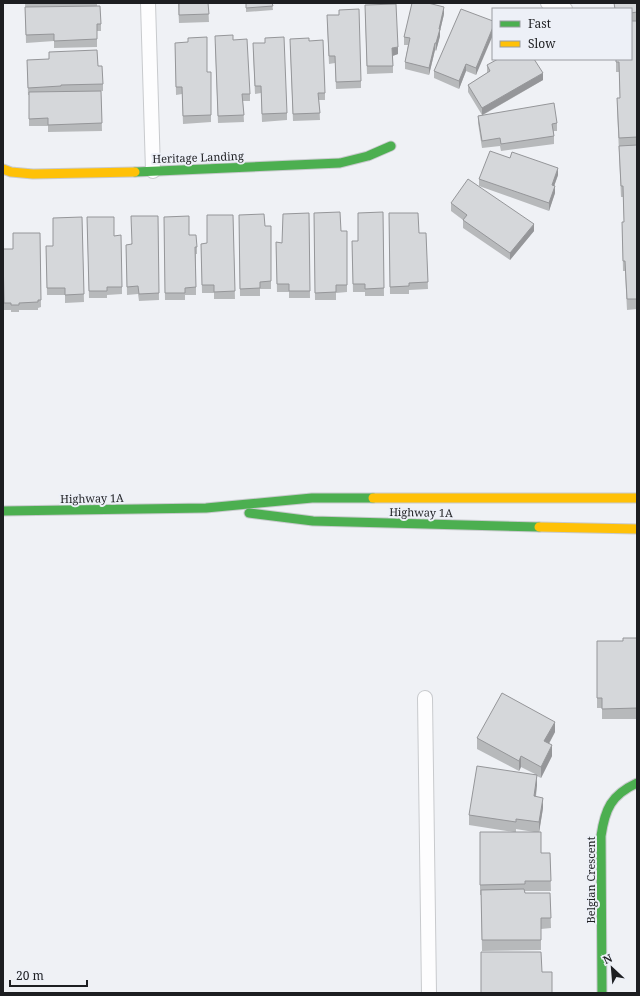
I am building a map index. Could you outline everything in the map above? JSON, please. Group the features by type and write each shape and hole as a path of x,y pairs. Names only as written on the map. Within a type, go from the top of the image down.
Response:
{"main road":[{"name":"Heritage Landing","path":"3,169 9,172 49,174 340,163 368,156 391,146"},
{"name":"Highway 1A","path":"3,511 206,508 312,498 637,498"},
{"name":"Highway 1A","path":"206,508 313,521 637,529"},
{"name":"Belgian Crescent","path":"602,993 601,836 604,817 615,798 630,786 637,783"}],"lane":[{"path":"148,3 153,171"},
{"path":"548,3 562,8"},
{"path":"425,698 429,993"}],"building":[{"path":"179,3 208,3 209,14 179,15"},
{"path":"246,3 272,3 273,6 246,8"},
{"path":"412,3 428,3 444,7 440,29 429,68 405,62 410,38 404,37"},
{"path":"614,3 637,3 637,12 632,13 632,8 615,8"},
{"path":"396,4 398,47 392,48 393,66 367,66 365,5"},
{"path":"100,6 101,24 97,24 97,39 54,41 54,34 26,35 25,7"},
{"path":"359,9 361,81 336,82 335,56 329,56 327,15 339,15 339,10"},
{"path":"461,9 492,21 492,29 476,68 466,64 459,81 434,71"},
{"path":"632,21 637,21 637,137 619,138 617,98 620,98 619,62 616,62 616,60 632,60"},
{"path":"233,35 233,40 247,39 250,94 242,94 244,115 218,116 215,36"},
{"path":"207,37 207,72 211,72 211,115 183,116 182,87 176,87 175,43 188,42 188,38"},
{"path":"284,37 287,113 262,114 261,86 255,86 253,43 265,43 265,38"},
{"path":"309,38 309,41 323,40 325,93 318,93 320,113 293,114 290,39"},
{"path":"97,50 98,66 102,66 103,84 61,85 28,88 27,60 49,59 49,52"},
{"path":"496,60 535,60 543,73 482,108 468,85 490,71 487,65"},
{"path":"101,91 102,123 48,125 48,118 29,119 29,92"},
{"path":"554,103 557,123 552,124 554,136 501,144 500,138 482,141 478,116"},
{"path":"637,145 637,299 627,299 625,261 623,261 623,186 621,186 619,146"},
{"path":"490,151 510,158 512,152 558,168 552,185 555,186 549,203 479,179"},
{"path":"468,179 534,224 510,253 463,220 467,215 451,203"},
{"path":"340,212 341,231 347,231 347,285 336,285 336,292 315,293 314,213"},
{"path":"383,212 384,288 365,289 365,284 353,284 352,241 358,241 358,213"},
{"path":"309,213 310,291 289,291 289,284 277,284 276,242 282,243 283,214"},
{"path":"389,213 418,213 419,233 426,233 428,282 409,283 409,286 390,287"},
{"path":"264,214 265,226 271,226 271,281 260,282 260,288 240,289 239,215"},
{"path":"207,215 233,215 235,291 214,292 214,285 202,285 201,244 207,243"},
{"path":"131,216 158,216 159,293 139,294 138,286 127,287 126,245 132,244"},
{"path":"189,216 189,235 196,235 196,287 185,288 185,293 165,293 164,217"},
{"path":"82,217 84,294 65,295 65,288 47,288 46,246 53,246 53,218"},
{"path":"87,217 114,217 114,236 121,235 122,287 107,287 107,291 89,291"},
{"path":"13,233 40,233 41,300 38,300 38,302 19,303 19,305 4,303 3,249 13,249"},
{"path":"623,638 637,638 637,708 602,709 602,698 597,698 597,641 623,641"},
{"path":"502,693 555,722 544,741 552,745 541,767 521,756 519,761 477,738"},
{"path":"477,766 537,775 534,796 543,798 539,822 516,819 516,822 469,815"},
{"path":"480,832 541,832 541,853 550,853 551,881 525,881 525,884 480,885"},
{"path":"524,889 525,893 550,893 551,918 541,918 541,940 482,940 481,890"},
{"path":"481,952 541,952 542,972 552,972 552,993 481,993"}],"traffic: fast":[{"path":"135,172 340,163 368,156 391,146"},
{"path":"3,511 206,508 312,498 373,498"},
{"path":"249,513 313,521 539,527"},
{"path":"602,993 601,836 607,811 615,798 637,783"}],"traffic: slow":[{"path":"3,169 11,172 33,174 135,172"},
{"path":"373,498 637,498"},
{"path":"539,527 637,529"}]}
